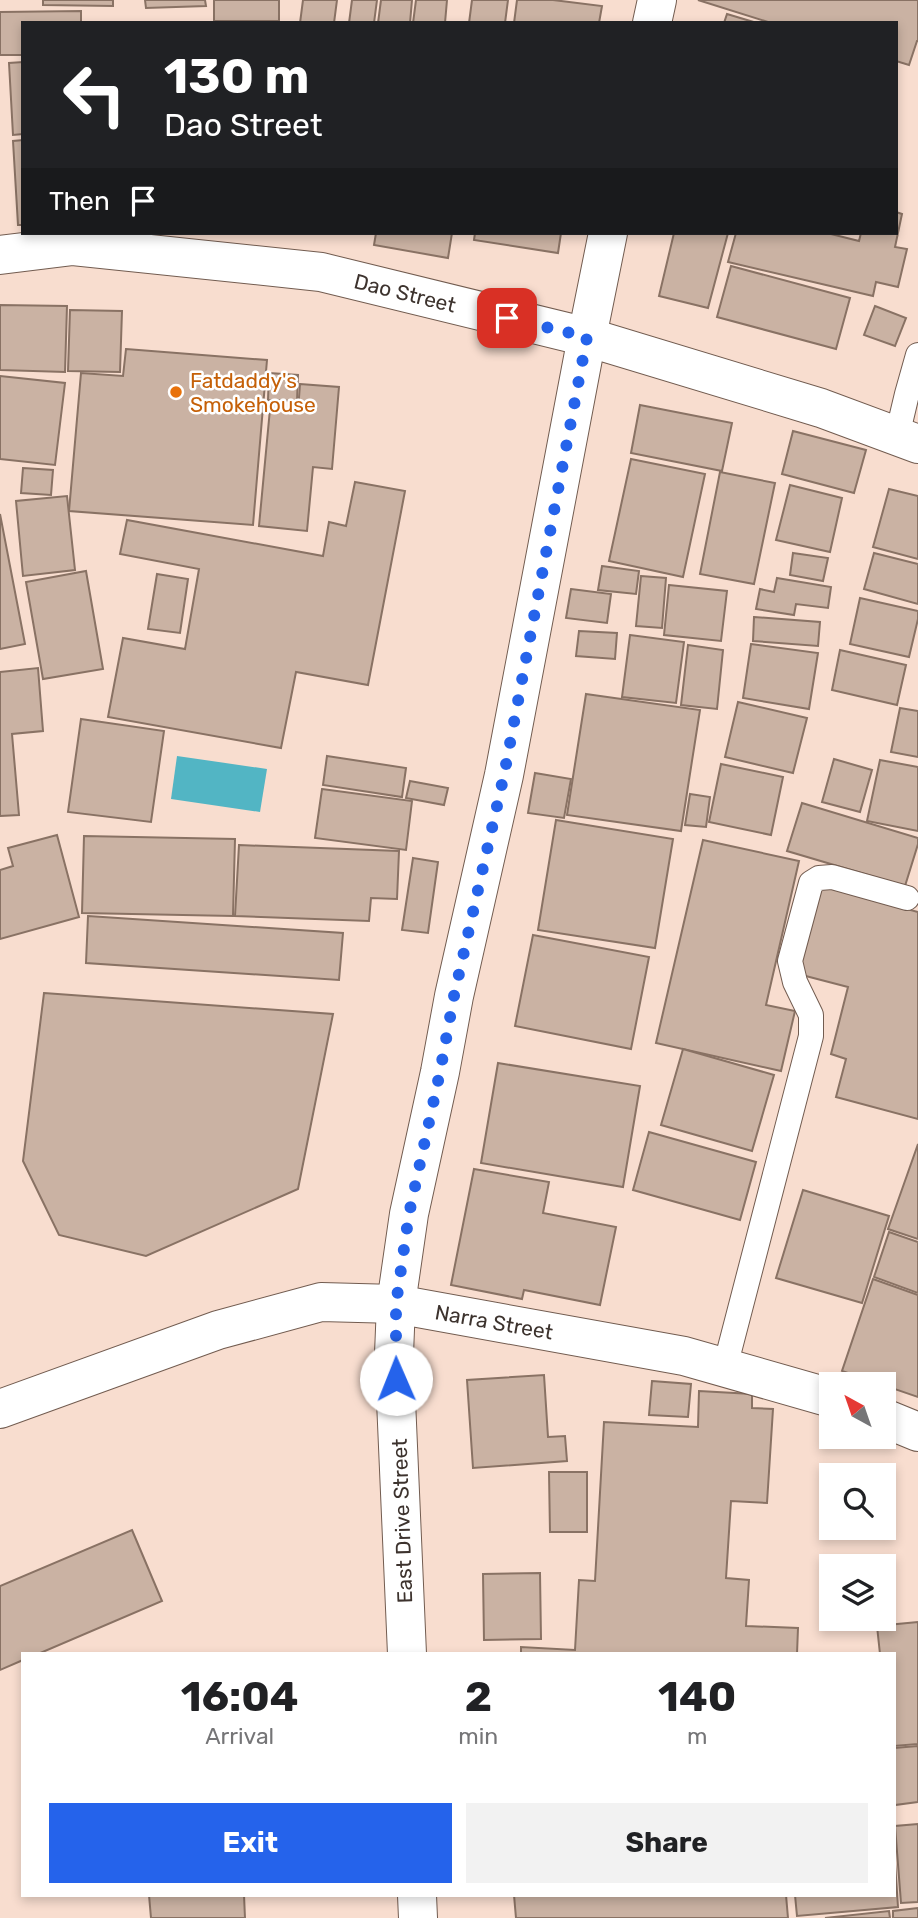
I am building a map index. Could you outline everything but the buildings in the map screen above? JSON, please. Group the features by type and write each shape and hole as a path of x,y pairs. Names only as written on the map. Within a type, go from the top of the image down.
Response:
{"street":[{"path":"652,21 657,0"},
{"name":"East Drive Street","path":"407,1652 394,1354 396,1304 409,1214 454,996 504,775 608,235"},
{"name":"Dao Street","path":"0,255 73,246 321,272 587,337 821,408 908,440"},
{"name":"Narra Street","path":"0,1409 218,1331 321,1302 396,1304 684,1356 819,1394"},
{"path":"896,1423 918,1432"},
{"path":"417,1897 418,1918"}],"lane":[{"path":"908,440 906,394 918,355"},
{"path":"725,1367 811,1036 811,1015 795,982 790,961 811,883 819,878 832,877 907,898"}],"water":[{"path":"177,756 267,769 260,812 171,799"}],"place":[{"name":"Fatdaddy's Smokehouse","path":"176,392"}],"route":[{"path":"396,1379 396,1304 409,1214 454,996 504,775 587,337 507,318"}]}
